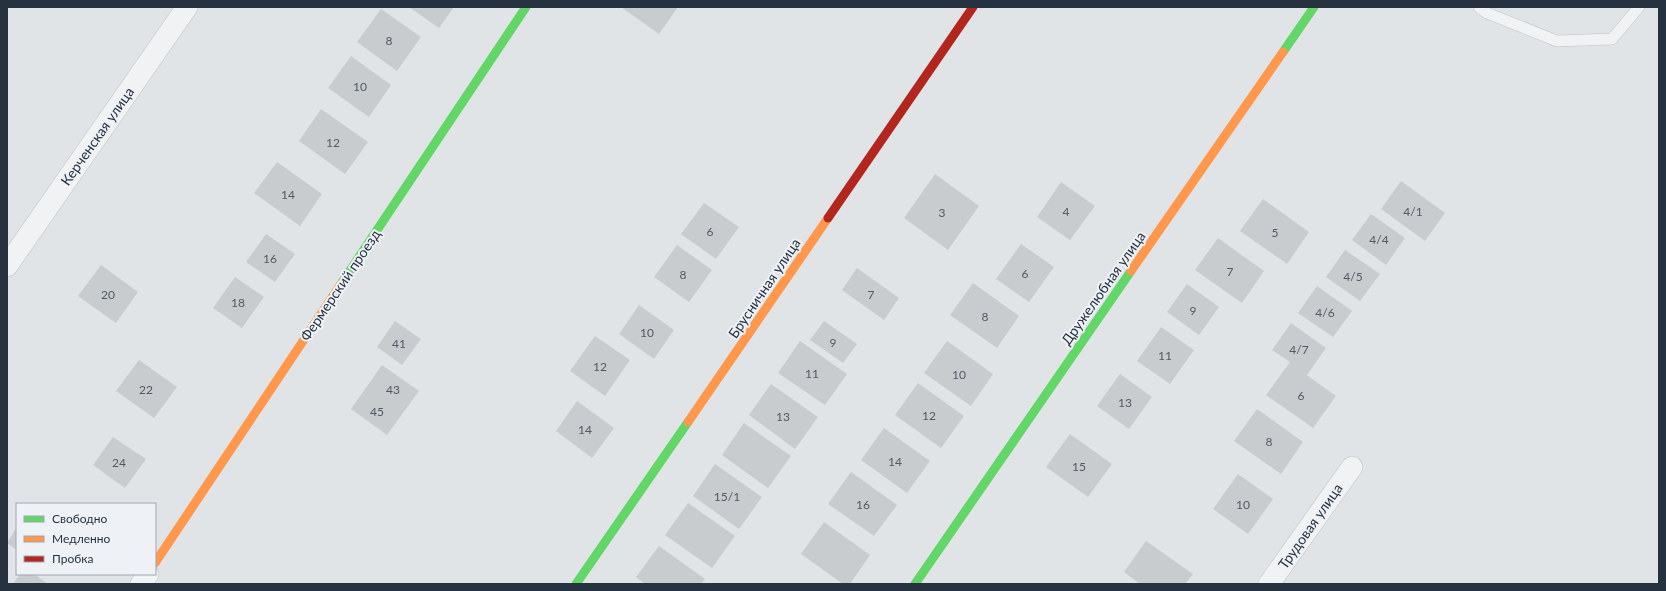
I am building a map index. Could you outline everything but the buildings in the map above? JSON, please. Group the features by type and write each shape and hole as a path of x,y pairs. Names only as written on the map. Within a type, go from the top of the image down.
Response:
{"street":[{"name":"Керченская улица","path":"7,266 187,7"},
{"name":"Фермерский проезд","path":"156,562 526,7"},
{"name":"Брусничная улица","path":"576,584 973,7"},
{"name":"Дружелюбная улица","path":"915,584 1314,7"},
{"name":"Трудовая улица","path":"1269,584 1352,467"},
{"path":"141,584 147,575"}],"lane":[{"path":"1479,7 1487,13 1557,41 1612,39 1639,7"}],"traffic: fast":[{"path":"341,284 526,7"},
{"path":"1283,52 1314,7"},
{"path":"915,584 1131,271"},
{"path":"576,584 688,422"}],"traffic: slow":[{"path":"1131,271 1283,52"},
{"path":"688,422 828,218"},
{"path":"156,562 341,284"}],"traffic: jam":[{"path":"828,218 973,7"}]}
